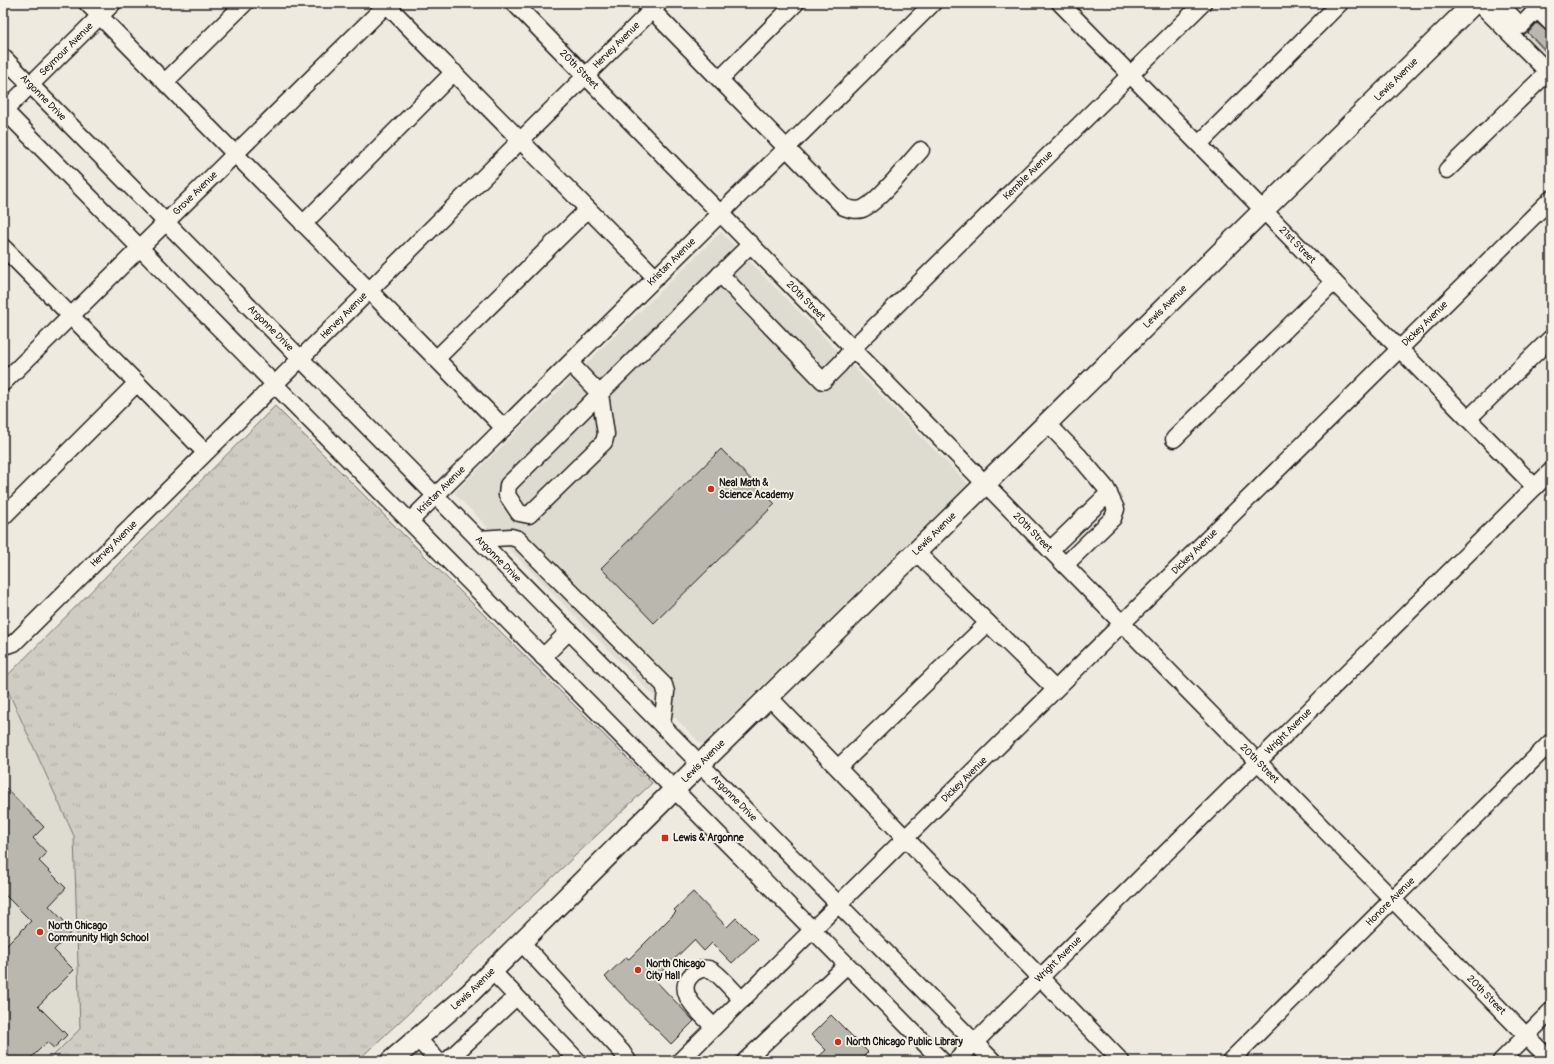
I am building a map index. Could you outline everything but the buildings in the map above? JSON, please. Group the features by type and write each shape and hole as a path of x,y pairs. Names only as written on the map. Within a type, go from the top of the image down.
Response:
{"main road":[{"name":"Lewis Avenue","path":"391,1061 470,993 700,764 1474,3"}],"street":[{"path":"87,3 504,428"},
{"name":"Seymour Avenue","path":"3,110 113,3"},
{"path":"165,82 245,3"},
{"name":"20th Street","path":"514,3 1551,1061"},
{"path":"720,79 796,3"},
{"name":"Kristan Avenue","path":"410,521 934,3"},
{"name":"Kemble Avenue","path":"720,274 823,380 840,364 852,348 1204,3"},
{"path":"1199,144 1340,3"},
{"path":"1447,170 1550,74 1479,3"},
{"path":"1499,3 1521,26 1540,6 1551,23"},
{"path":"387,4 656,278"},
{"name":"Grove Avenue","path":"3,383 387,4"},
{"name":"21st Street","path":"1064,4 1263,210 1535,487"},
{"path":"652,5 720,79 844,207 854,210 862,209 879,197 921,150"},
{"name":"Hervey Avenue","path":"3,646 14,643 586,76 652,5"},
{"name":"Argonne Drive","path":"3,57 993,1061"},
{"path":"303,224 454,72"},
{"path":"3,110 942,1061"},
{"name":"Dickey Avenue","path":"680,1061 1551,199"},
{"path":"436,359 588,209"},
{"path":"570,363 600,394 606,434 604,442 529,515 519,513 507,495 508,485 600,394 720,274 751,244"},
{"path":"3,248 205,452"},
{"path":"1174,439 1334,282"},
{"path":"1468,419 1551,338"},
{"path":"3,517 137,383"},
{"path":"1047,423 1078,455 1106,488 1116,509 1113,518 1065,565"},
{"name":"Wright Avenue","path":"956,1061 1551,471"},
{"path":"1050,550 1109,493"},
{"path":"478,539 511,537 518,539 664,685 666,692 662,725"},
{"path":"916,552 1055,689"},
{"path":"838,768 988,623"},
{"path":"544,657 569,631"},
{"path":"769,697 1121,1061"},
{"name":"Honore Avenue","path":"1230,1061 1551,742"},
{"path":"521,942 622,1052 628,1061"},
{"path":"745,1061 847,965"},
{"path":"714,1027 688,999 685,992 687,983 692,975 699,970 707,969 713,971 742,1000"},
{"path":"492,971 578,1061"},
{"path":"447,1061 516,996"},
{"path":"1501,1061 1551,1011"},
{"path":"417,1038 438,1061"}],"shaded area":[{"path":"1501,3 1551,3 1551,76 1490,13"},
{"name":"Neal Math & Science Academy","path":"721,232 968,484 702,745 454,493"},
{"name":"North Chicago Community High School","path":"3,681 74,836 80,1029 48,1061 3,1061"}],"green space":[{"path":"275,406 652,783 357,1061 48,1061 80,1029 74,836 3,680"}],"place":[{"name":"Neal Math & Science Academy","path":"711,489"},
{"name":"Lewis & Argonne","path":"665,838"},
{"name":"North Chicago Community High School","path":"40,932"},
{"name":"North Chicago City Hall","path":"638,970"},
{"name":"North Chicago Public Library","path":"838,1042"}]}
